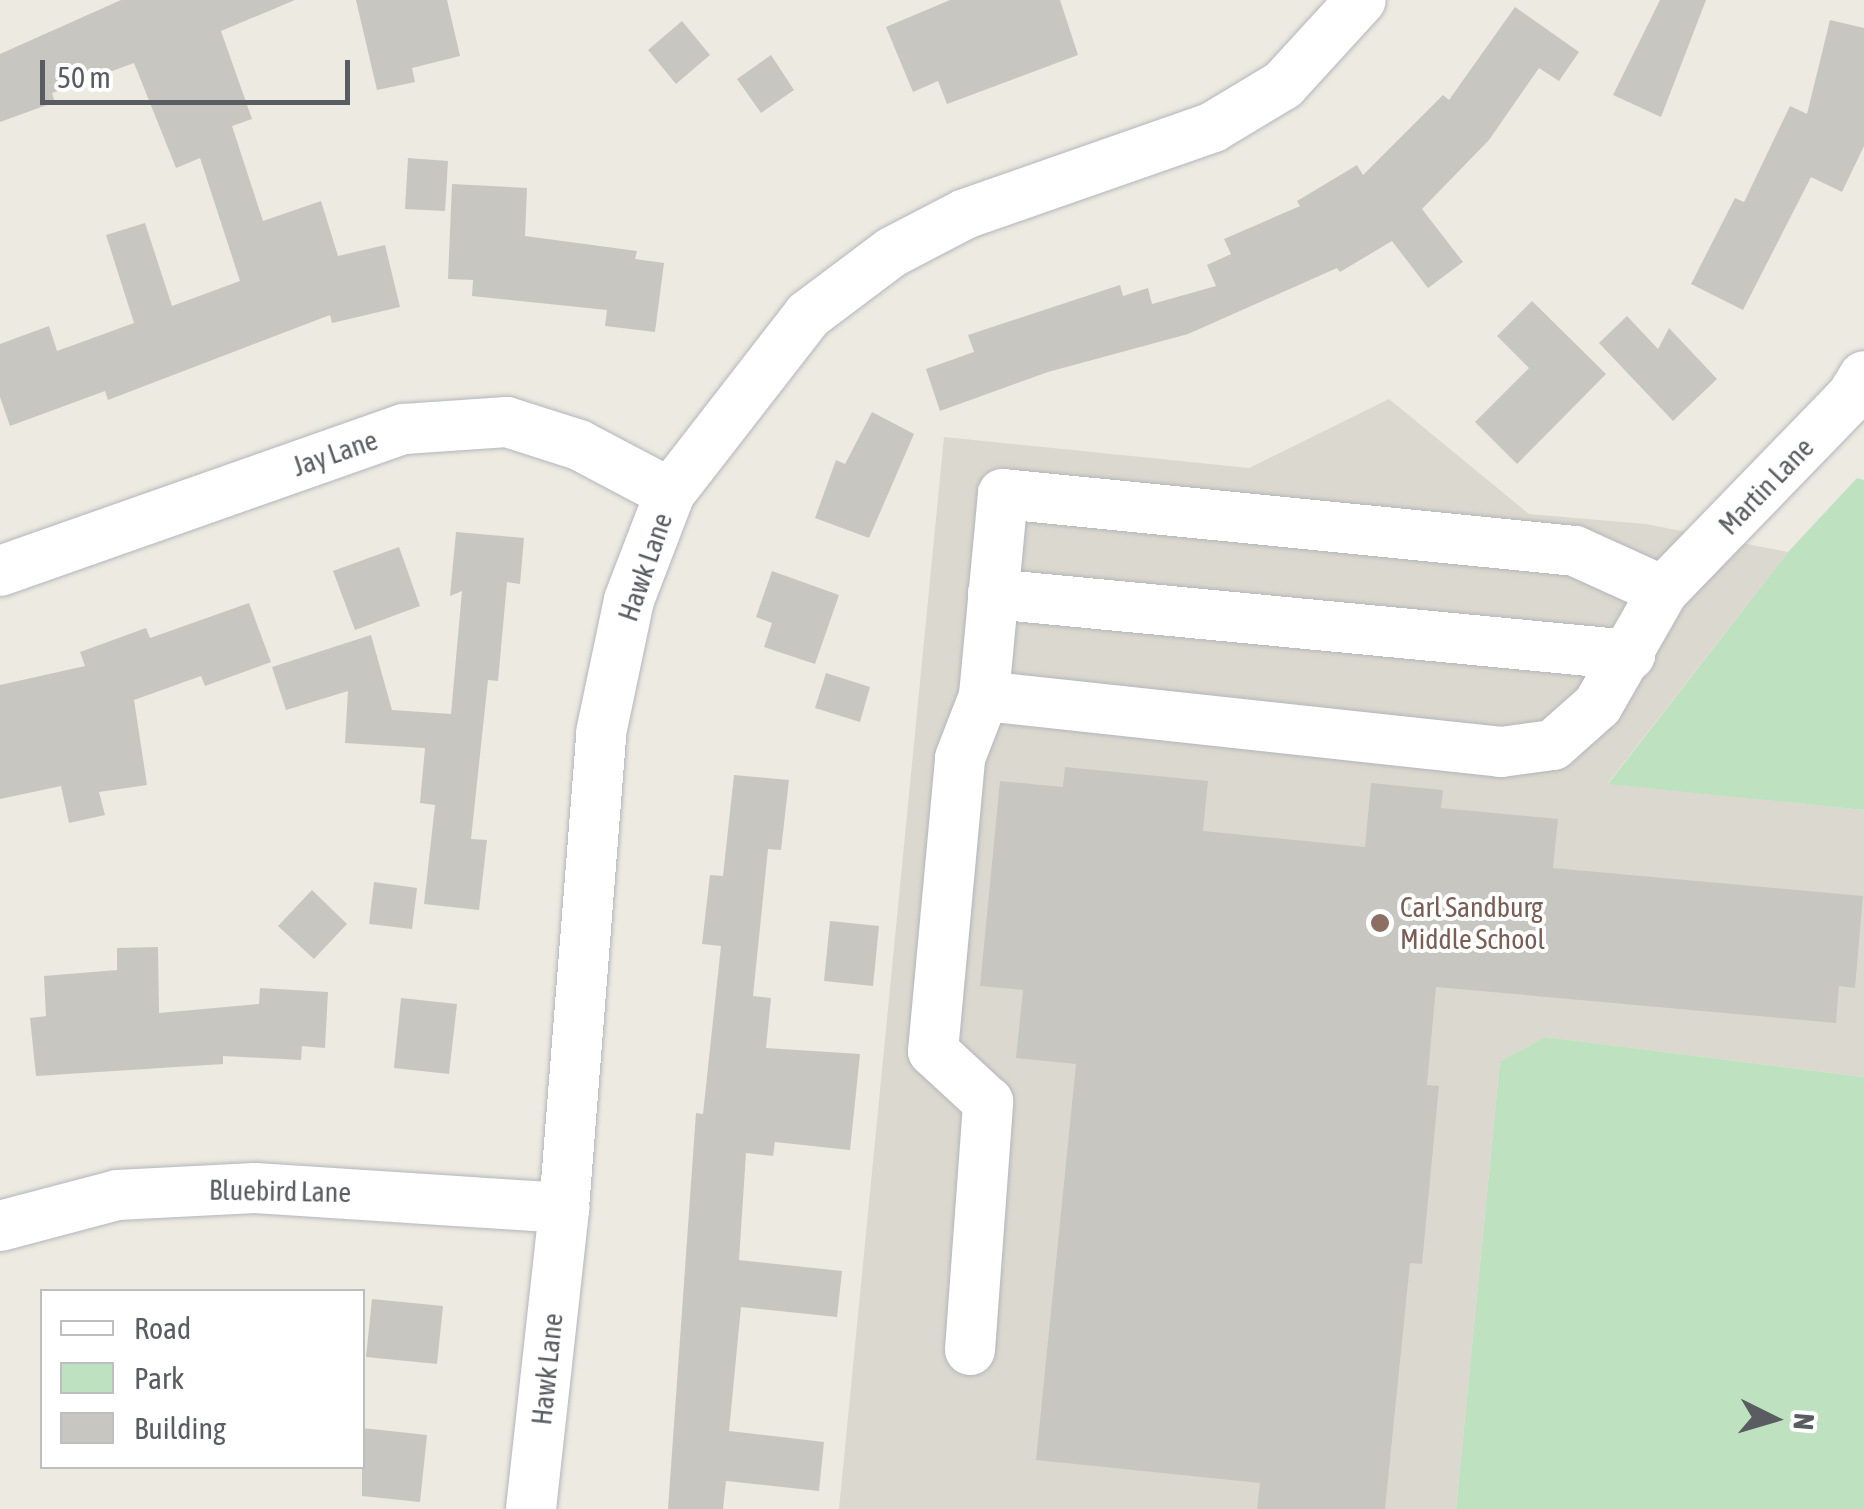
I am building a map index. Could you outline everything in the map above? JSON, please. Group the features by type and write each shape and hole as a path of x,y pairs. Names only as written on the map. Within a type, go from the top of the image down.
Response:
{"street":[{"name":"Hawk Lane","path":"531,1509 564,1208 601,733 629,600 670,492 808,315 892,252 964,214 1213,128 1283,85 1361,0"},
{"name":"Martin Lane","path":"984,696 1501,752 1553,746 1598,705 1630,655 1663,591 1852,396 1864,376"},
{"name":"Jay Lane","path":"0,571 404,429 507,422 578,445 670,492"},
{"path":"970,1350 988,1102 933,1052 960,758 984,696 1003,494 1575,551 1663,591"},
{"path":"993,594 1630,655"},
{"name":"Bluebird Lane","path":"0,1226 117,1195 190,1190 364,1192 564,1208"}],"shaded area":[{"name":"Carl Sandburg Middle School","path":"1389,399 1529,514 1646,524 1788,552 1608,783 1864,810 1864,1077 1545,1037 1500,1061 1456,1509 839,1509 944,437 1249,468"}],"green space":[{"path":"1857,478 1864,480 1864,810 1608,784 1788,552"},
{"path":"1545,1037 1864,1077 1864,1509 1456,1509 1500,1061"}],"building":[{"path":"121,0 295,0 221,31 252,119 232,126 263,221 321,201 338,256 385,245 400,307 332,323 330,315 108,400 105,391 10,426 0,397 0,344 49,326 57,351 134,323 106,235 145,223 172,306 240,281 200,158 176,168 134,63 52,93 55,102 0,122 0,54"},
{"path":"356,0 447,0 460,56 412,68 415,82 377,90"},
{"path":"950,0 1060,0 1078,55 947,104 938,81 913,92 886,27"},
{"path":"1660,0 1706,0 1661,117 1613,95"},
{"path":"1515,7 1579,52 1559,81 1539,68 1489,140 1422,209 1463,262 1428,288 1392,241 1340,272 1337,268 1188,334 1048,372 940,411 926,369 974,352 968,335 1120,285 1123,296 1148,288 1152,304 1216,286 1207,265 1231,254 1224,239 1300,206 1297,201 1357,165 1363,175 1443,95 1449,100"},
{"path":"1830,20 1864,28 1864,146 1842,192 1811,177 1743,310 1691,284 1735,198 1744,202 1790,106 1807,114"},
{"path":"682,21 710,55 676,84 648,50"},
{"path":"771,55 794,90 761,113 737,79"},
{"path":"408,158 448,161 445,211 405,209"},
{"path":"452,184 527,188 525,236 637,251 635,259 664,263 655,332 605,326 607,310 472,296 473,280 448,279"},
{"path":"1532,301 1606,374 1517,464 1475,422 1529,368 1497,336"},
{"path":"1627,316 1658,349 1669,328 1717,379 1673,421 1599,343"},
{"path":"872,412 914,434 869,538 815,518 836,460 845,464"},
{"path":"456,532 524,538 520,584 507,582 498,681 488,680 471,839 487,840 479,910 424,904 435,805 420,803 425,748 345,743 348,691 286,710 272,667 371,635 392,710 451,714 462,591 450,596"},
{"path":"399,547 420,606 355,630 333,571"},
{"path":"772,571 839,595 815,664 764,647 772,623 756,617"},
{"path":"249,603 271,662 205,686 201,676 134,700 147,785 99,792 105,815 69,823 61,786 0,799 0,685 85,666 80,652 146,628 150,638"},
{"path":"826,673 870,687 860,722 815,708"},
{"path":"1065,767 1208,781 1203,831 1365,847 1371,783 1443,790 1441,808 1558,819 1553,868 1863,896 1855,988 1839,986 1836,1023 1436,987 1427,1085 1439,1086 1422,1264 1410,1263 1385,1509 1257,1509 1260,1483 1036,1460 1076,1064 1016,1058 1023,990 980,986 1000,781 1063,787"},
{"path":"734,775 789,780 781,850 768,849 753,996 771,998 766,1048 860,1054 850,1150 775,1142 773,1156 746,1153 739,1260 842,1271 837,1317 741,1307 729,1431 824,1442 819,1491 726,1481 723,1509 668,1509 696,1113 703,1114 721,946 702,944 710,875 723,876"},
{"path":"374,882 417,888 412,929 369,924"},
{"path":"312,890 347,924 314,959 278,926"},
{"path":"830,921 879,926 873,986 824,981"},
{"path":"158,947 159,1013 259,1004 260,988 328,992 325,1048 302,1046 301,1060 223,1056 223,1064 36,1076 30,1018 46,1016 44,976 117,970 117,948"},
{"path":"401,998 457,1004 449,1074 394,1068"},
{"path":"372,1299 443,1306 437,1364 366,1357"},
{"path":"365,1428 427,1435 420,1502 362,1496"}],"place":[{"name":"Carl Sandburg Middle School","path":"1380,923"}]}
